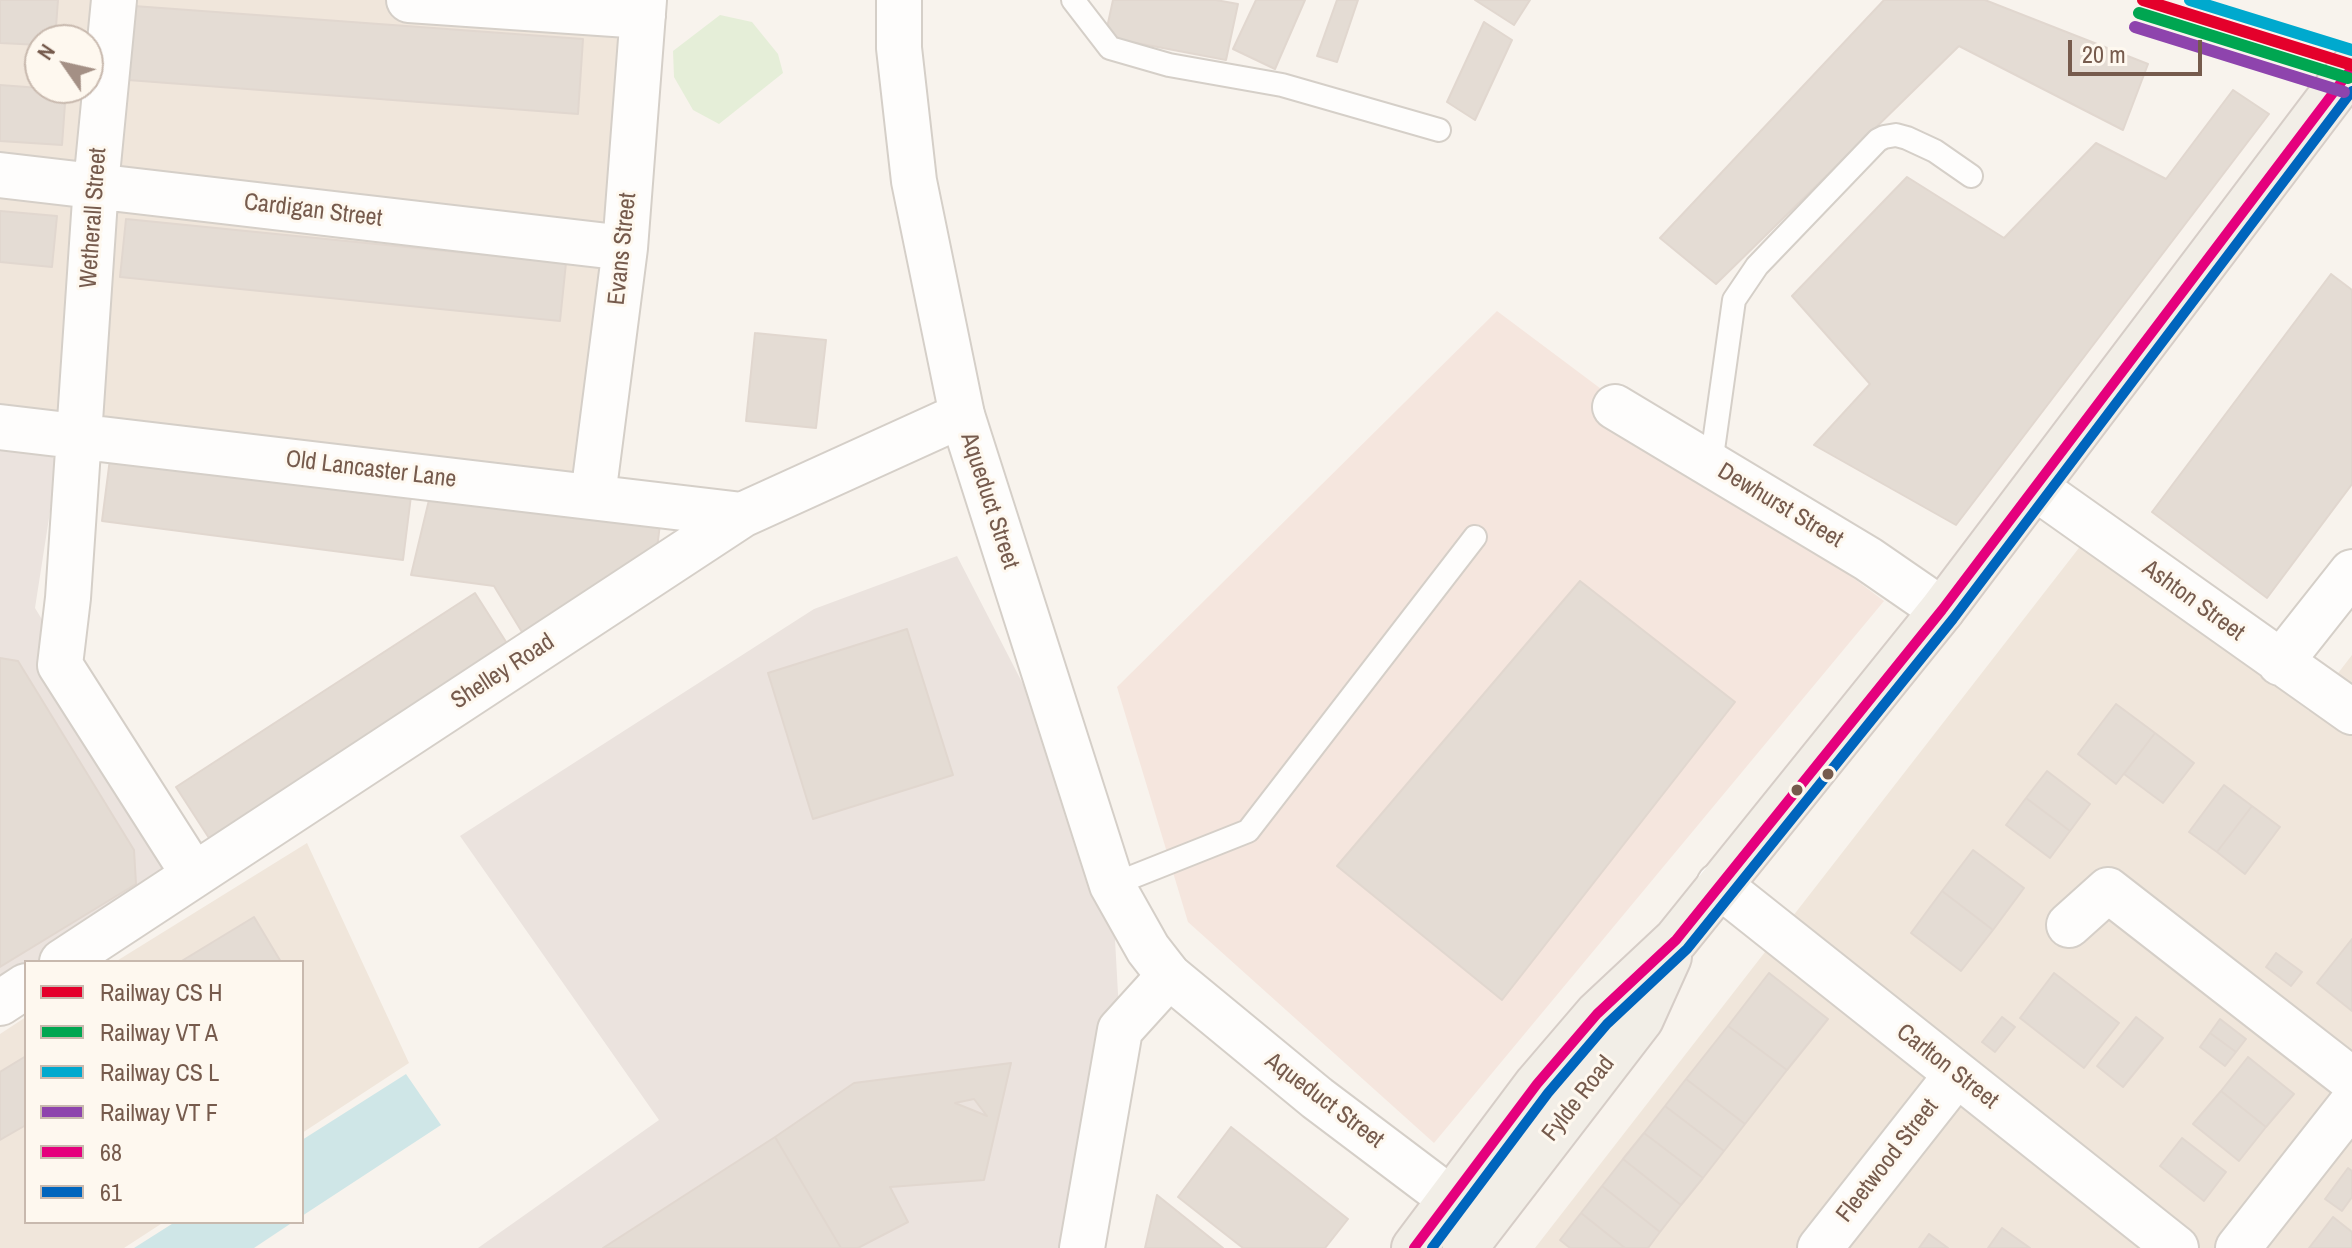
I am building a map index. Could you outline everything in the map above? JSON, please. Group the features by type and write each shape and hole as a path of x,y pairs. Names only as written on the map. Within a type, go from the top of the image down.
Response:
{"main road":[{"name":"Fylde Road","path":"1414,1248 1466,1223 1537,1084 1597,1014 1676,940 1942,610 2352,68"}],"street":[{"name":"Wetherall Street","path":"114,0 96,185 68,598 60,665 194,875"},
{"path":"409,0 643,8"},
{"name":"Aqueduct Street","path":"899,0 899,48 914,181 962,415 1112,885 1148,949 1169,976 1466,1223"},
{"name":"Evans Street","path":"593,496 625,248 643,8"},
{"name":"Cardigan Street","path":"0,175 625,248"},
{"name":"Dewhurst Street","path":"1615,407 1868,559 1942,610"},
{"name":"Shelley Road","path":"65,960 742,515 962,415"},
{"name":"Old Lancaster Lane","path":"0,427 742,515"},
{"name":"Ashton Street","path":"2036,488 2352,712"},
{"path":"2280,663 2352,572"},
{"name":"Carlton Street","path":"1719,885 2176,1248"},
{"path":"2069,925 2108,890 2352,1080"},
{"path":"1082,1248 1120,1030 1169,976"},
{"path":"0,1003 24,987"},
{"name":"Fleetwood Street","path":"1820,1248 1957,1074"},
{"path":"2238,1248 2352,1103"}],"lane":[{"path":"1073,0 1110,48 1169,65 1282,85 1439,130"},
{"path":"1711,464 1734,300 1757,266 1884,137 1896,135 1907,138 1935,151 1971,176"},
{"path":"1112,885 1248,831 1475,537"}],"shaded area":[{"path":"0,0 637,0 587,480 0,417"},
{"path":"1497,311 1884,601 1434,1143 1188,922 1117,687"},
{"path":"0,441 24,443 58,460 35,608 190,863 40,960 24,960 24,970 0,986"},
{"path":"2082,544 2309,711 2352,655 2352,1248 1535,1248"},
{"path":"957,556 1095,824 1112,885 1120,1030 1082,1248 478,1248 659,1120 460,836 814,609"},
{"path":"307,843 409,1063 304,1132 304,960 118,960"},
{"path":"24,1018 24,1224 161,1224 124,1248 0,1248 0,1034"},
{"path":"406,1074 441,1125 304,1215 304,1139"},
{"path":"172,1224 290,1224 254,1248 134,1248"}],"green space":[{"path":"720,15 752,22 778,54 783,73 719,124 693,110 674,77 673,51"}],"building":[{"path":"0,0 58,0 56,24 24,24 24,44 0,43"},
{"path":"1113,0 1216,0 1238,4 1226,60 1105,37"},
{"path":"1256,0 1305,0 1275,69 1233,49"},
{"path":"1337,0 1358,0 1337,62 1317,56"},
{"path":"1475,0 1530,0 1514,25"},
{"path":"1884,0 1985,0 2148,64 2123,130 1959,46 1716,284 1660,238"},
{"path":"134,6 583,39 578,114 128,80"},
{"path":"1484,22 1512,40 1475,120 1447,102"},
{"path":"0,85 24,87 24,104 65,104 62,145 0,141"},
{"path":"2233,90 2269,114 1956,525 1814,445 1870,384 1792,296 1907,177 2004,238 2096,143 2166,179"},
{"path":"0,211 57,216 52,267 0,262"},
{"path":"126,219 566,263 560,321 120,277"},
{"path":"2331,274 2352,290 2352,484 2267,598 2152,512"},
{"path":"755,333 826,340 816,428 746,421"},
{"path":"110,459 411,496 403,560 102,521"},
{"path":"429,500 660,524 657,549 525,637 494,586 411,575"},
{"path":"1580,581 1735,702 1502,1000 1337,866"},
{"path":"475,593 508,645 209,838 176,787"},
{"path":"907,629 953,775 813,819 768,673"},
{"path":"0,658 18,661 134,850 136,884 0,967"},
{"path":"2116,704 2155,733 2116,784 2078,754"},
{"path":"2155,733 2194,763 2163,803 2124,774"},
{"path":"2047,771 2090,804 2070,831 2026,798"},
{"path":"2224,785 2252,806 2217,852 2189,832"},
{"path":"2026,798 2070,831 2050,858 2006,825"},
{"path":"2252,806 2280,827 2245,874 2217,852"},
{"path":"1973,850 2024,888 1993,930 1942,891"},
{"path":"1942,891 1993,930 1961,971 1911,933"},
{"path":"254,917 280,960 183,960"},
{"path":"2352,939 2352,1011 2317,983"},
{"path":"2276,953 2302,972 2291,986 2266,967"},
{"path":"1769,973 1828,1019 1787,1070 1728,1026"},
{"path":"2054,973 2119,1023 2084,1068 2020,1018"},
{"path":"2002,1017 2015,1027 1995,1052 1982,1042"},
{"path":"2136,1017 2163,1038 2123,1087 2097,1066"},
{"path":"2220,1019 2246,1039 2236,1052 2210,1033"},
{"path":"1728,1026 1787,1070 1745,1124 1686,1079"},
{"path":"2210,1033 2236,1052 2225,1066 2200,1047"},
{"path":"24,1057 24,1126 0,1140 0,1072"},
{"path":"2248,1057 2294,1094 2266,1127 2221,1091"},
{"path":"1011,1063 984,1180 890,1187 908,1222 858,1248 841,1248 775,1137 854,1083"},
{"path":"1686,1079 1745,1124 1724,1151 1665,1106"},
{"path":"2221,1091 2266,1127 2239,1161 2193,1124"},
{"path":"974,1099 987,1116 955,1103"},
{"path":"1665,1106 1724,1151 1703,1178 1644,1133"},
{"path":"1231,1127 1348,1219 1325,1248 1243,1248 1178,1197"},
{"path":"1644,1133 1703,1178 1681,1205 1623,1159"},
{"path":"775,1137 841,1248 603,1248"},
{"path":"2182,1138 2226,1172 2204,1201 2160,1166"},
{"path":"1623,1159 1681,1205 1660,1232 1602,1186"},
{"path":"2348,1168 2352,1171 2352,1197 2342,1211 2325,1199"},
{"path":"1602,1186 1660,1232 1648,1248 1625,1248 1581,1213"},
{"path":"1157,1195 1223,1248 1145,1248"},
{"path":"1581,1213 1625,1248 1570,1248 1560,1240"},
{"path":"2333,1217 2352,1232 2352,1248 2309,1248"},
{"path":"2002,1228 2030,1248 1988,1248"},
{"path":"1929,1234 1948,1248 1919,1248"}],"transit line":[{"path":"2143,0 2352,65"},
{"path":"2190,0 2352,50"},
{"path":"2139,13 2348,78"},
{"path":"2135,27 2344,92"},
{"name":"68","path":"1414,1248 1537,1084 1597,1014 1676,940 1942,610 2352,68"},
{"name":"61","path":"1432,1248 1548,1093 1607,1024 1687,949 1953,619 2352,91"}]}
